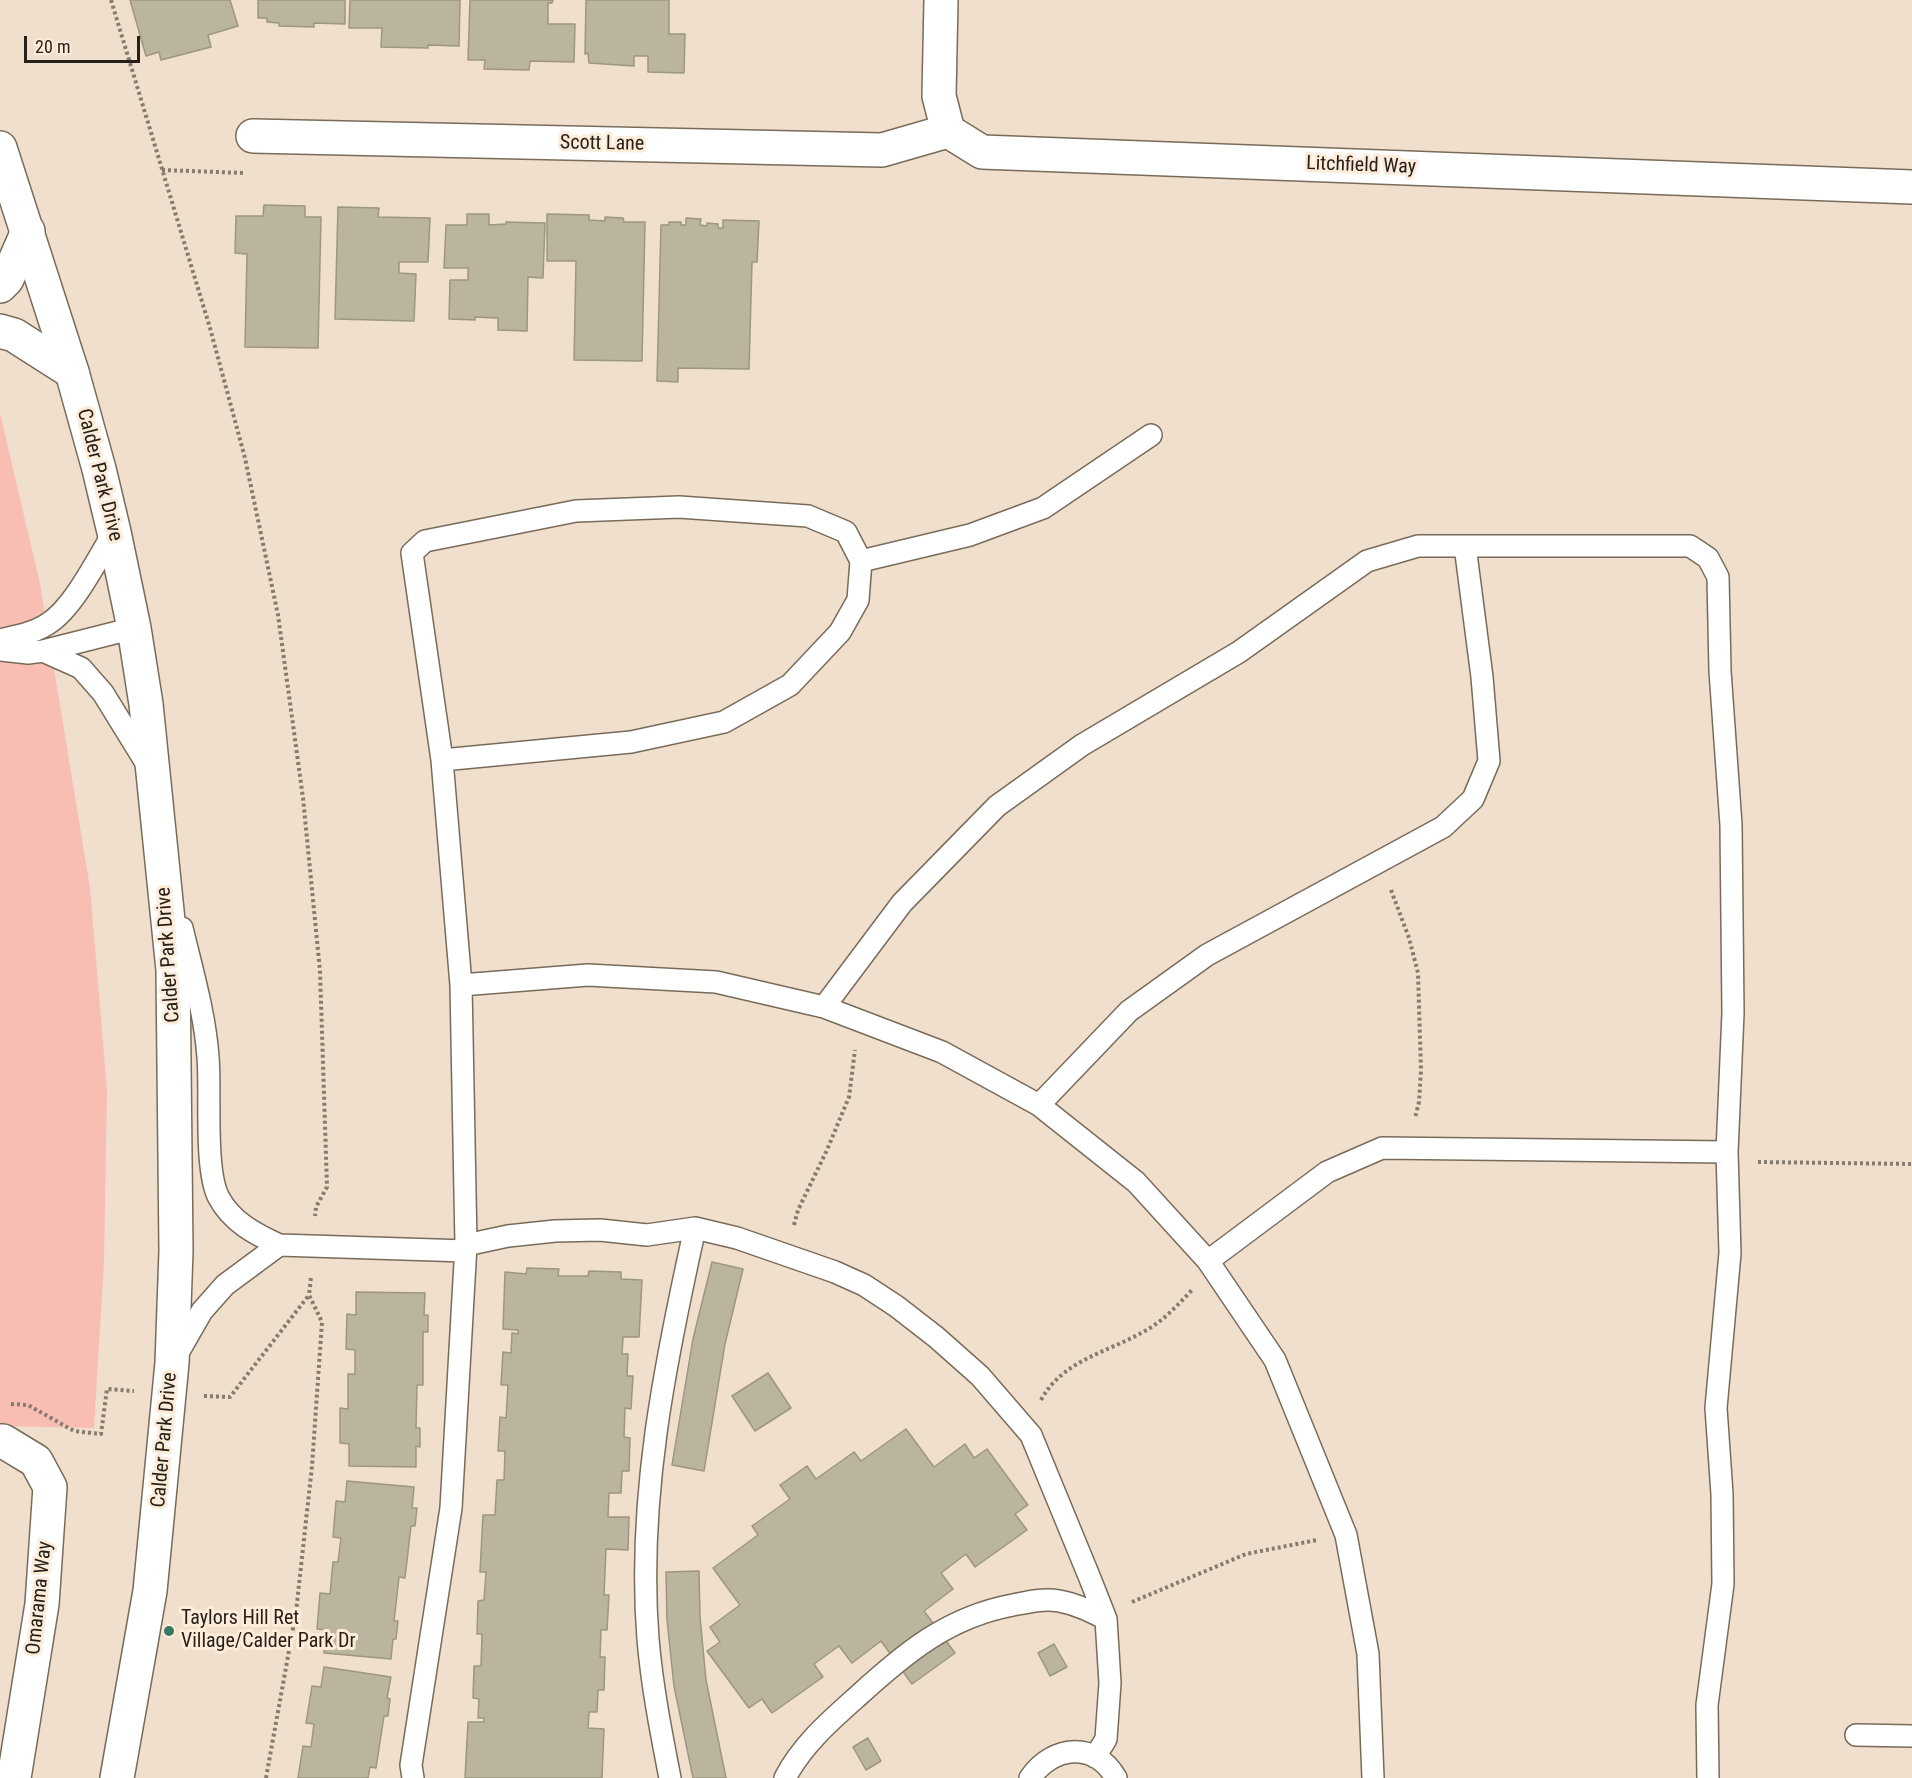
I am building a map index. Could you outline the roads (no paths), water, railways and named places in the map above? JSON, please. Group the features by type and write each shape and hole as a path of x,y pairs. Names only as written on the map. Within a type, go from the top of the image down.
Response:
{"street":[{"path":"941,0 939,96 948,131"},
{"name":"Scott Lane","path":"253,136 882,150 948,131"},
{"name":"Litchfield Way","path":"948,131 982,152 1912,187"},
{"name":"Calder Park Drive","path":"0,148 72,372 99,468 134,628 146,704 173,981 176,1251 172,1363 150,1591 117,1778"},
{"path":"0,286 7,279 28,231"},
{"path":"0,331 14,335 72,372"},
{"name":"Omarama Way","path":"0,1441 36,1461 50,1487 42,1604 14,1778"}],"lane":[{"path":"861,561 970,535 1043,508 1151,435"},
{"path":"413,1778 411,1766 451,1508 466,1248 461,985 442,760 412,553 424,541 576,511 679,507 808,516 846,532 861,561 858,600 840,632 790,685 724,722 631,742 442,760"},
{"path":"0,640 40,628 51,622 76,594 114,532"},
{"path":"824,1007 902,903 996,806 1082,745 1239,652 1367,561 1418,546 1690,546 1708,558 1718,576 1720,671 1731,825 1733,1013 1727,1157 1730,1253 1716,1408 1722,1494 1723,1584 1707,1705 1708,1778"},
{"path":"1039,1105 1129,1011 1207,955 1443,827 1473,799 1489,761 1482,677 1465,546"},
{"path":"0,650 28,653 43,651 134,628"},
{"path":"43,651 81,668 103,693 153,775"},
{"path":"161,840 205,1028 212,1167 218,1196 236,1219 255,1234 279,1245 313,1247 466,1248 508,1236 555,1231 600,1230 647,1235 695,1228 737,1238 835,1272 864,1285 936,1337 980,1376 1031,1435 1106,1619 1110,1707 1106,1739 1095,1756"},
{"path":"461,985 588,975 716,982 824,1007 942,1052 1039,1105 1136,1182 1211,1265 1275,1360 1346,1535 1368,1654 1373,1778"},
{"path":"1211,1265 1327,1172 1382,1148 1727,1157"},
{"path":"670,1778 660,1727 648,1638 647,1546 650,1489 660,1400 695,1228"},
{"path":"172,1363 202,1311 225,1285 279,1245"},
{"path":"785,1778 803,1750 833,1718 880,1676 917,1646 964,1619 995,1608 1032,1601 1056,1600 1079,1606 1106,1619"},
{"path":"1856,1735 1912,1736"},
{"path":"1030,1778 1038,1766 1050,1757 1065,1752 1080,1752 1095,1756 1107,1765 1116,1778"}],"place":[{"name":"Taylors Hill Ret Village/Calder Park Dr","path":"169,1631"}]}
